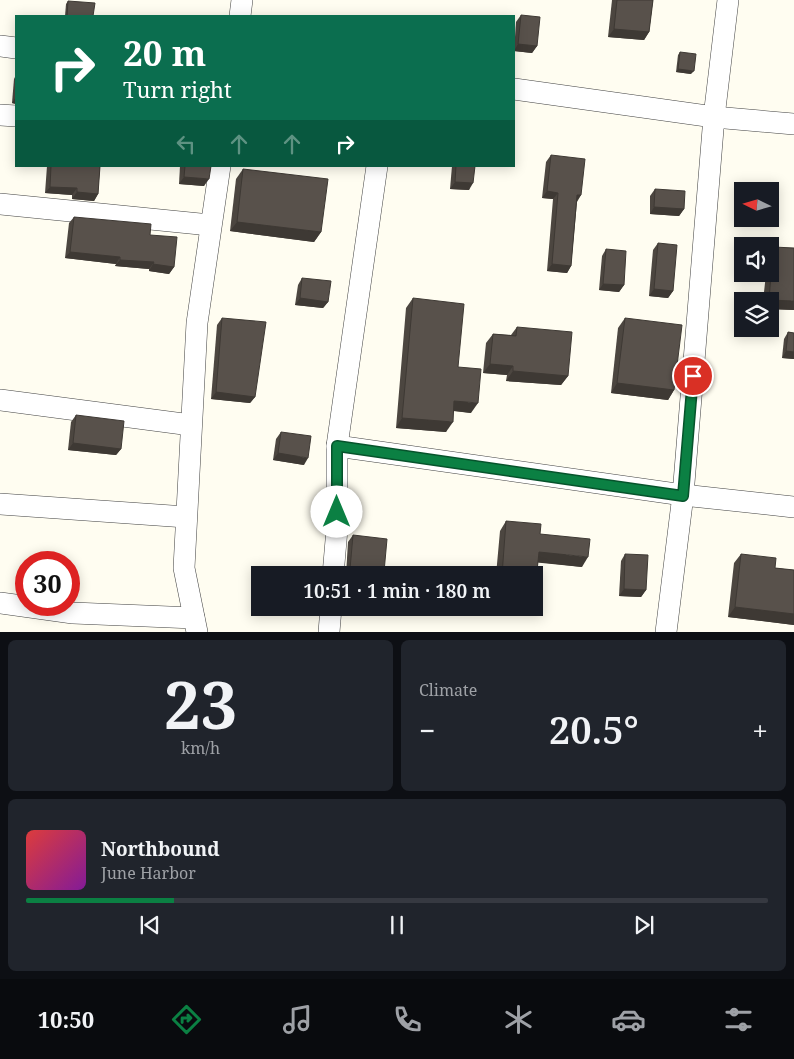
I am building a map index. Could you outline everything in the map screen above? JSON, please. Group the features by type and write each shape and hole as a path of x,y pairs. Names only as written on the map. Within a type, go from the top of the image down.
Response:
{"street":[{"path":"237,0 242,0 240,15"},
{"path":"666,632 683,496 714,117 728,0"},
{"path":"0,46 15,48"},
{"path":"515,89 714,117 794,124"},
{"path":"0,115 15,116"},
{"path":"0,604 196,625 184,568 186,517 197,323 220,167"},
{"path":"334,566 337,529 337,446 377,167"},
{"path":"0,204 210,225"},
{"path":"0,400 191,425"},
{"path":"337,446 683,496 794,507"},
{"path":"0,504 186,517"},
{"path":"329,632 330,616"}],"building":[{"path":"617,0 653,0 649,32 614,29"},
{"path":"68,1 95,3 93,15 67,15"},
{"path":"521,15 540,17 537,46 518,44"},
{"path":"680,52 696,54 694,71 678,69"},
{"path":"551,155 585,159 581,195 577,195 571,266 552,264 558,193 547,191"},
{"path":"51,167 100,167 98,194 77,192 77,188 50,187"},
{"path":"185,167 211,167 209,179 184,177"},
{"path":"456,167 475,167 473,183 455,182"},
{"path":"243,169 328,179 321,232 237,222"},
{"path":"655,189 685,191 684,209 654,207"},
{"path":"74,217 151,224 150,235 177,237 174,267 153,264 154,262 120,260 120,257 70,252"},
{"path":"658,243 677,245 673,291 654,289"},
{"path":"779,247 794,248 794,301 779,300 779,292 770,292 770,282 779,282"},
{"path":"606,249 626,251 624,285 603,284"},
{"path":"302,278 331,281 328,302 300,298"},
{"path":"413,298 464,304 458,367 481,369 478,403 454,401 453,422 402,418"},
{"path":"222,318 266,322 255,397 216,392"},
{"path":"625,318 682,325 674,390 617,383"},
{"path":"517,327 572,332 568,376 513,371 513,366 490,364 493,334 516,336"},
{"path":"788,332 794,333 794,352 786,351"},
{"path":"76,415 124,421 121,449 73,443"},
{"path":"281,432 311,436 308,458 278,453"},
{"path":"506,521 541,524 540,534 590,539 588,557 539,552 538,566 503,566"},
{"path":"353,535 387,539 385,566 350,566"},
{"path":"625,554 648,555 646,590 624,589"},
{"path":"741,554 776,558 775,568 794,570 794,614 735,607"}],"route":[{"path":"337,512 337,446 683,496 693,376"}]}
